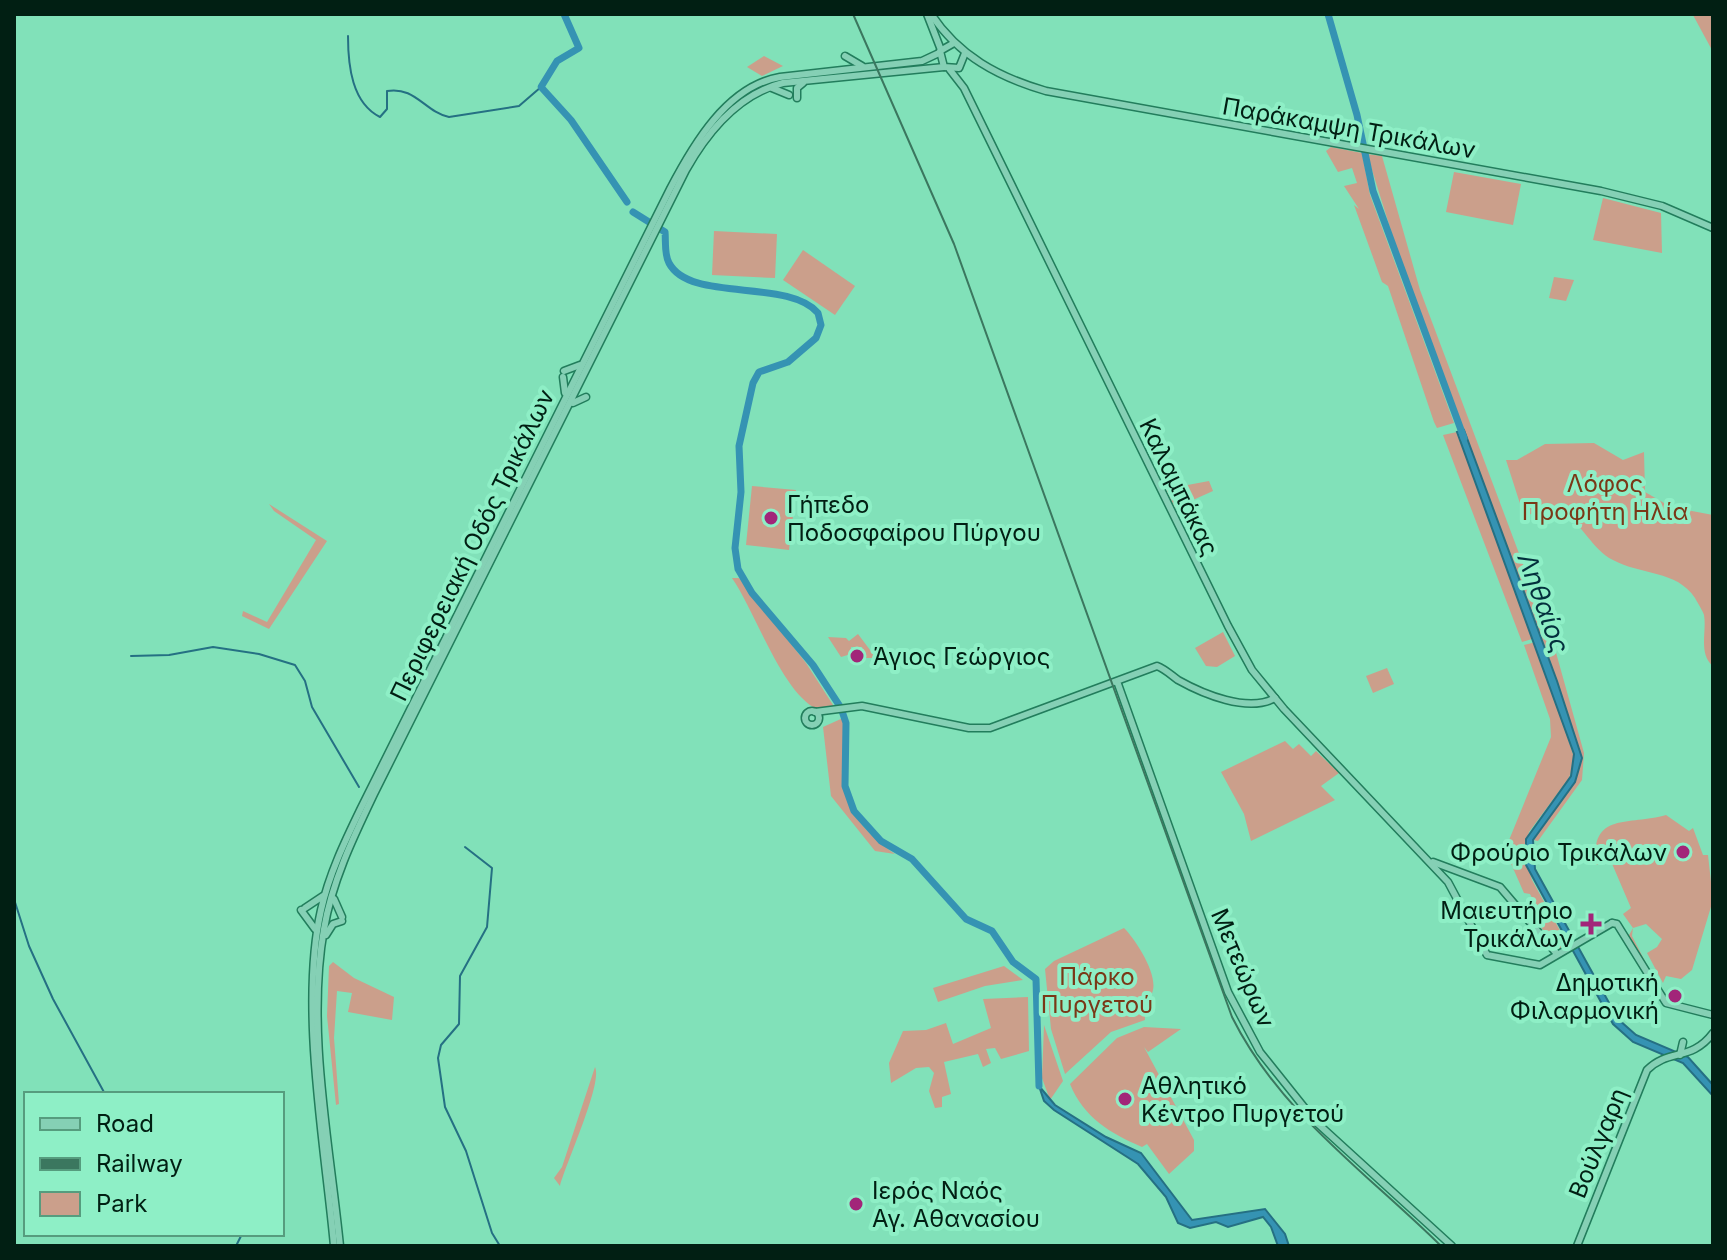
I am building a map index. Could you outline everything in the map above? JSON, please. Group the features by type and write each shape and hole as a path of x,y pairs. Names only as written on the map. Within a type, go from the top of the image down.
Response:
{"main road":[{"name":"Παράκαμψη Τρικάλων","path":"929,14 954,43 979,64 1023,84 1063,95 1612,193 1662,206 1713,228"},
{"name":"Καλαμπάκας","path":"929,14 947,68 964,88 1252,670 1451,887 1478,943"},
{"name":"Περιφερειακή Οδός Τρικάλων","path":"662,212 687,158 719,115 753,87 780,77 928,60 954,43"},
{"name":"Καλαμπάκας","path":"964,88 962,66 965,52"},
{"path":"845,56 869,68"},
{"name":"Παράκαμψη Τρικάλων","path":"962,66 979,64"},
{"name":"Περιφερειακή Οδός Τρικάλων","path":"337,1246 314,1037 316,936 329,894 358,826 662,212 691,161 715,128 739,104 769,87 962,66"},
{"path":"780,77 785,70"},
{"path":"769,87 793,96 797,87 806,81"},
{"path":"561,414 565,393 564,374 588,361"},
{"path":"561,414 576,398 586,393 588,361"},
{"path":"817,715 865,706 969,728 990,728 1118,684 1158,666 1183,682 1235,702 1261,703 1275,698"},
{"name":"Μετεώρων","path":"1118,684 1223,978 1250,1035 1275,1075 1316,1122 1452,1246"},
{"path":"1427,859 1501,888 1559,953"},
{"name":"Περιφερειακή Οδός Τρικάλων","path":"329,894 322,950 319,1028 337,1246"},
{"path":"316,936 312,921 303,909 317,904 329,894 342,919 330,927 322,950"},
{"path":"1478,943 1493,958 1540,965 1595,933 1614,927 1625,937 1666,1003 1713,1015"},
{"path":"1476,955 1478,943"},
{"path":"1680,1055 1694,1051 1713,1033"},
{"path":"1680,1055 1683,1044"},
{"name":"Βούλγαρη","path":"1577,1246 1646,1072 1658,1062 1680,1055"},
{"path":"1642,1059 1646,1072"}],"green space":[{"path":"1713,14 1713,52 1693,15"},
{"path":"764,56 783,66 762,76 747,67"},
{"path":"1331,147 1362,153 1370,195 1454,423 1437,428 1434,422 1388,286 1382,282 1354,205 1359,209 1344,186 1357,183 1352,168 1338,172 1326,151"},
{"path":"1367,154 1382,156 1420,290 1555,649 1584,753 1582,780 1538,841 1533,840 1571,788 1581,753 1402,266"},
{"path":"1454,172 1521,184 1513,225 1446,212"},
{"path":"1603,198 1661,213 1662,253 1593,240"},
{"path":"714,231 777,234 775,278 712,275"},
{"path":"803,250 855,286 835,315 783,280"},
{"path":"1554,277 1574,280 1566,301 1549,298"},
{"path":"1457,432 1535,638 1522,642 1443,435"},
{"name":"Λόφος Προφήτη Ηλία","path":"1594,443 1623,460 1644,452 1645,492 1671,507 1713,515 1713,666 1704,649 1704,615 1687,589 1678,582 1606,556 1576,524 1562,514 1544,511 1526,516 1523,513 1506,460 1517,460 1545,444"},
{"path":"1209,481 1213,491 1175,508 1166,489"},
{"name":"Γήπεδο Ποδοσφαίρου Πύργου","path":"752,486 796,490 789,550 746,545"},
{"path":"269,504 327,541 269,629 242,616 243,611 267,622 316,540 274,511"},
{"path":"732,578 739,578 806,663 835,708 817,709 792,686"},
{"path":"1223,632 1235,656 1217,667 1206,666 1195,648"},
{"path":"858,634 876,658 864,658 862,647 851,647 851,654 841,657 828,637 849,641"},
{"path":"1536,642 1575,760 1569,778 1529,832 1525,857 1532,880 1568,945 1559,949 1534,919 1540,913 1530,894 1524,893 1505,850 1551,737 1550,719 1524,645"},
{"path":"1387,668 1394,684 1373,693 1366,676"},
{"path":"843,718 842,768 846,796 865,829 895,854 875,851 831,796 823,727"},
{"path":"1285,741 1293,749 1299,744 1311,756 1316,751 1339,773 1321,786 1335,800 1251,841 1244,814 1221,772"},
{"path":"1666,815 1689,831 1693,828 1703,855 1708,855 1713,900 1692,970 1681,979 1666,976 1663,983 1647,953 1657,947 1662,939 1646,924 1633,928 1623,914 1631,908 1610,859 1596,865 1599,836 1615,824"},
{"name":"Πάρκο Πυργετού","path":"1124,928 1139,948 1152,974 1153,990 1145,1020 1111,1032 1065,1074 1051,1029 1045,969 1054,961"},
{"path":"1633,928 1632,936 1651,973 1628,937"},
{"path":"333,962 354,978 394,997 392,1020 348,1012 352,993 337,991 334,1038 339,1104 336,1105 327,1016 329,966"},
{"path":"1004,966 1023,980 985,986 938,1002 933,988"},
{"path":"1028,997 1029,1051 1001,1059 995,1048 986,1049 991,1063 983,1067 978,1054 944,1062 951,1094 942,1097 942,1107 935,1108 929,1091 934,1073 929,1067 916,1068 891,1083 889,1063 903,1031 926,1030 946,1023 953,1044 991,1028 983,999"},
{"path":"1044,1025 1063,1081 1050,1100 1042,1078"},
{"name":"Αθλητικό Κέντρο Πυργετού","path":"1144,1027 1181,1029 1148,1052 1144,1047 1194,1140 1194,1151 1169,1174 1147,1144 1142,1147 1119,1136 1090,1115 1070,1084 1117,1038"},
{"path":"595,1067 589,1106 560,1186 554,1178 562,1167"}],"water":[{"name":"Ληθαίος","path":"1464,430 1557,681 1582,758 1575,782 1533,840 1535,869 1618,1019 1636,1035 1688,1057 1713,1085 1713,1096 1683,1063 1633,1042 1613,1024 1526,865 1526,839 1571,776 1574,754 1457,432"},
{"path":"1039,1086 1055,1105 1106,1137 1141,1153 1192,1220 1265,1209 1285,1234 1289,1246 1278,1246 1271,1227 1263,1217 1228,1227 1216,1222 1190,1228 1178,1223 1166,1197 1138,1164 1054,1110 1044,1101"}],"waterway":[{"path":"564,14 579,48 557,61 541,87 571,120 627,202"},
{"name":"Ληθαίος","path":"1328,14 1357,115 1373,191 1464,438"},
{"path":"348,36 351,71 358,93 363,103 380,117 387,109 387,91 405,92 449,117 519,106 541,87"},
{"path":"633,212 665,232 667,259 680,275 697,283 785,296 804,302 818,313 821,325 816,338 788,362 759,372 753,383 739,446 741,492 735,548 738,569 752,593 813,665 841,708 846,723 845,786 854,811 881,841 912,859 966,919 992,931 1013,962 1036,979 1039,1086"},
{"path":"131,656 169,655 213,647 259,654 295,665 305,681 312,707 359,787"},
{"path":"465,847 492,868 487,927 460,976 459,1024 441,1045 438,1058 445,1107 466,1151 492,1233 500,1246"},
{"path":"14,899 29,946 53,999 104,1092"},
{"path":"236,1246 241,1236"}],"railway":[{"path":"853,14 954,244 1232,1017 1274,1083 1299,1112 1441,1246"}],"place":[{"name":"Γήπεδο Ποδοσφαίρου Πύργου","path":"771,518"},
{"name":"Άγιος Γεώργιος","path":"857,656"},
{"name":"Φρούριο Τρικάλων","path":"1683,852"},
{"name":"Μαιευτήριο Τρικάλων","path":"1591,924"},
{"name":"Δημοτική Φιλαρμονική","path":"1675,996"},
{"name":"Αθλητικό Κέντρο Πυργετού","path":"1125,1099"},
{"name":"Ιερός Ναός Αγ. Αθανασίου","path":"856,1204"}]}
